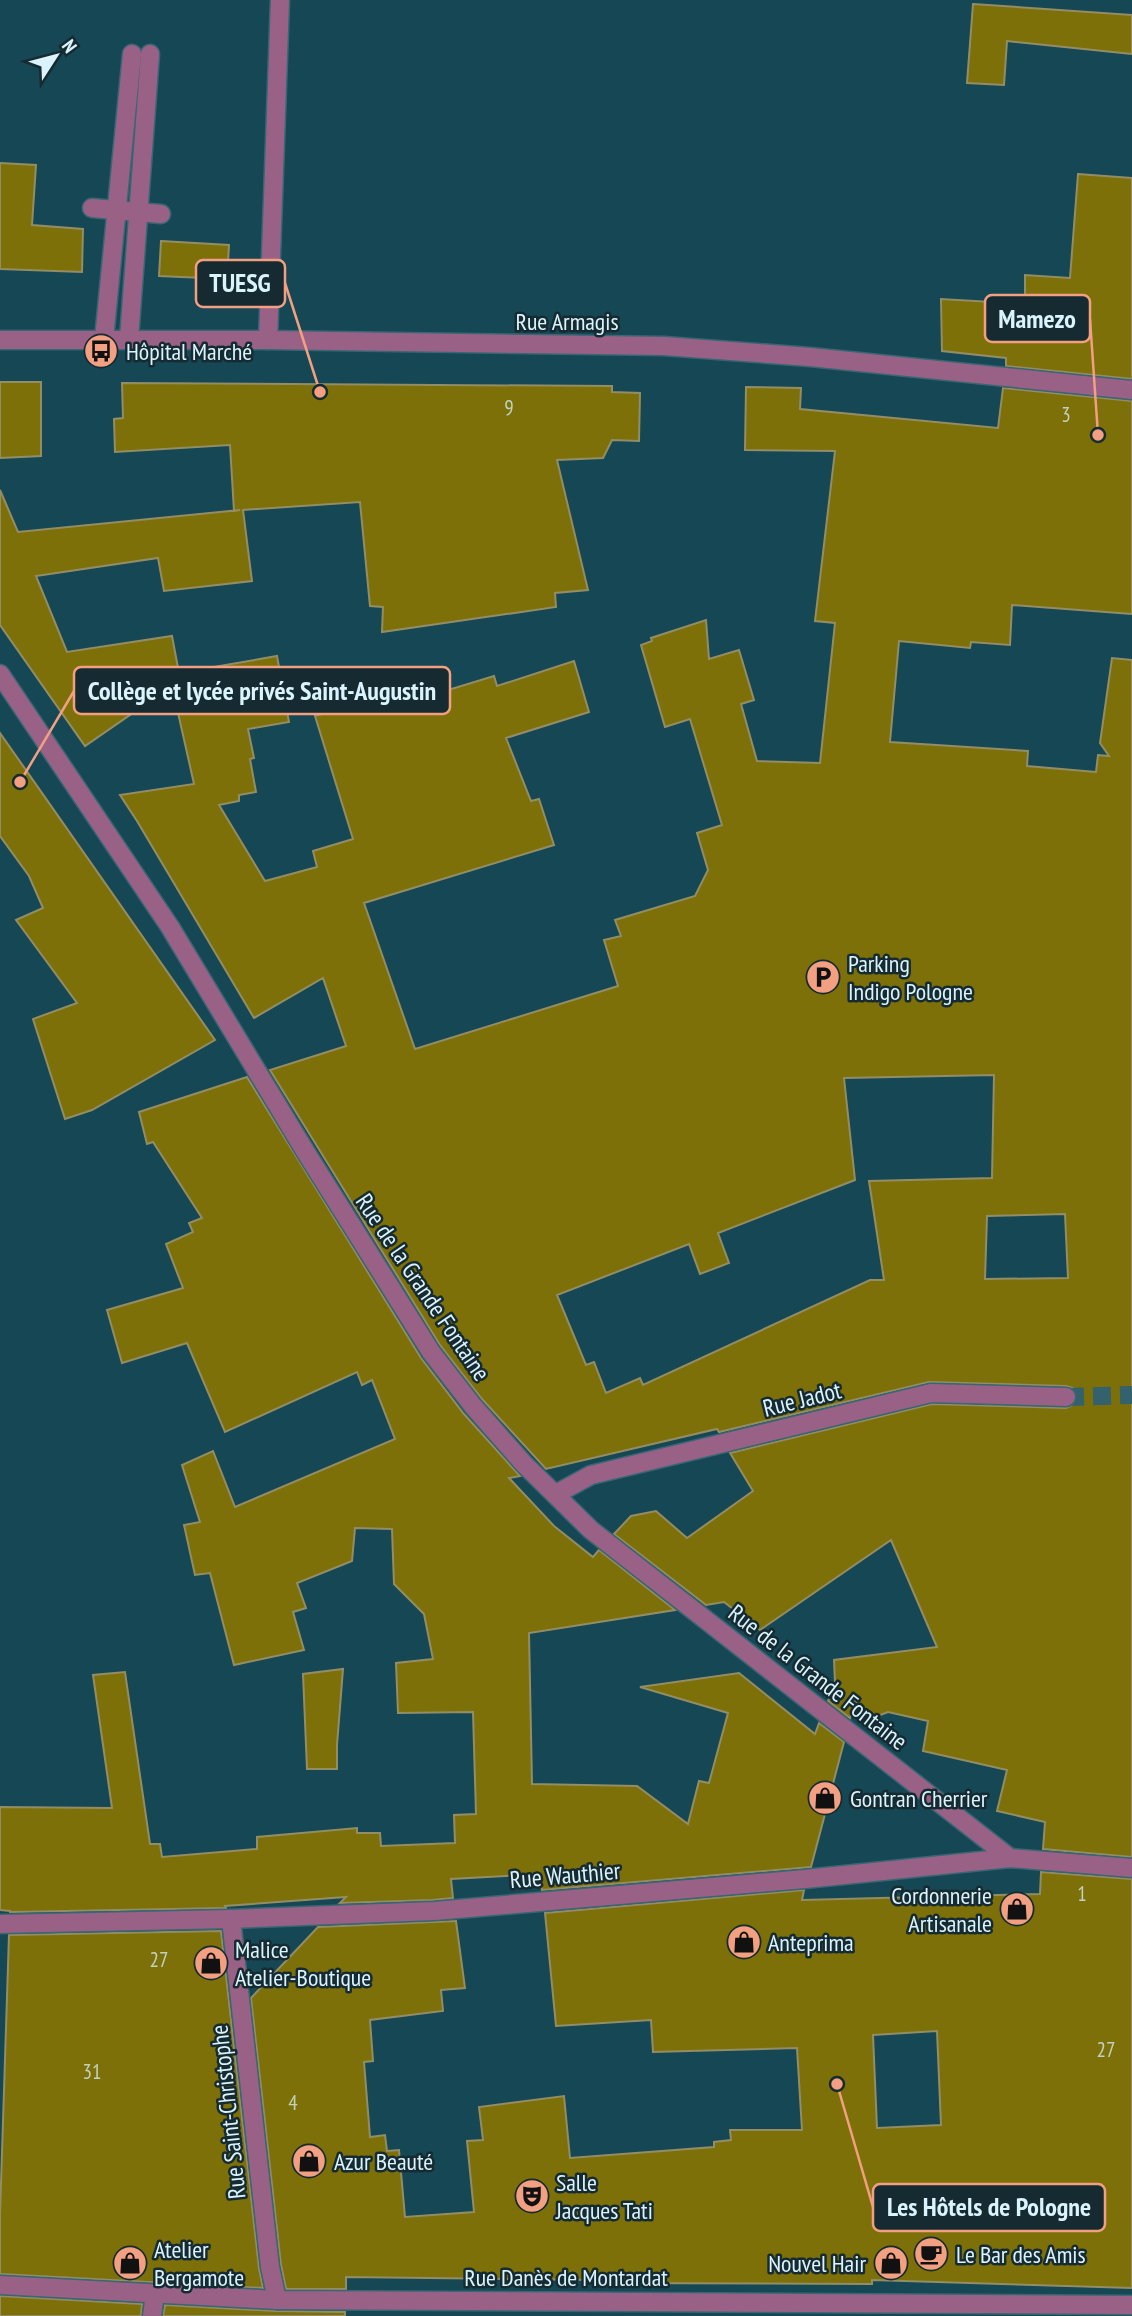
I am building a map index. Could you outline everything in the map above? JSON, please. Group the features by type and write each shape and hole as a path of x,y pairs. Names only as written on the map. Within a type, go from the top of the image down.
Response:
{"street":[{"path":"268,340 280,0"},
{"path":"104,339 121,164 141,54 140,212 129,339"},
{"path":"92,208 161,214"},
{"name":"Rue Armagis","path":"0,340 268,340 664,346 1132,390"},
{"name":"Rue de la Grande Fontaine","path":"0,674 196,968 312,1162 431,1352 473,1406 524,1464 591,1530 1010,1858"},
{"name":"Rue Jadot","path":"556,1494 591,1475 931,1393 1066,1397"},
{"name":"Rue Wauthier","path":"0,1924 434,1911 805,1879 1010,1858 1132,1868"},
{"name":"Rue Saint-Christophe","path":"231,1919 270,2267 278,2300"},
{"name":"Rue Danès de Montardat","path":"0,2285 278,2300 578,2309 1132,2305"},
{"path":"152,2316 155,2294"}],"building":[{"path":"973,4 1132,15 1132,54 1007,41 1004,85 967,83"},
{"path":"0,163 36,165 32,225 83,229 82,272 0,269"},
{"path":"1078,174 1132,178 1132,379 1006,366 1006,358 942,351 941,299 1025,304 1025,275 1070,278"},
{"path":"161,241 229,245 227,279 159,276"},
{"path":"0,382 41,382 41,456 0,458"},
{"path":"122,383 612,386 612,392 640,393 639,441 612,440 603,458 557,460 588,590 555,593 556,607 382,632 383,607 370,606 360,502 243,510 252,581 164,591 158,558 36,576 67,652 172,636 179,673 277,656 289,722 248,729 254,758 250,759 256,792 239,795 239,801 219,805 265,881 317,867 313,851 353,839 315,716 372,699 376,712 494,676 497,686 574,661 589,712 506,738 531,801 539,799 554,845 364,903 415,1049 618,986 604,940 621,936 615,920 695,896 708,870 697,833 722,825 690,719 665,727 641,645 652,641 651,638 706,620 709,659 739,650 754,700 741,704 757,761 820,763 835,623 815,621 835,451 745,450 746,387 801,388 800,409 998,428 1003,388 1132,401 1132,614 1012,605 1010,645 971,642 970,648 899,641 890,742 1028,751 1027,766 1096,772 1098,755 1109,756 1100,743 1112,658 1132,660 1132,1857 1043,1849 1045,1822 997,1811 1007,1770 923,1751 928,1721 888,1712 875,1717 855,1701 850,1718 828,1701 835,1682 834,1660 937,1647 891,1540 760,1630 724,1602 706,1605 614,1534 631,1516 656,1511 687,1538 753,1491 730,1453 932,1404 1066,1408 1075,1404 1077,1398 1073,1388 929,1382 719,1432 717,1429 546,1469 482,1399 440,1345 270,1070 346,1046 323,978 254,1018 120,795 194,784 172,686 85,746 0,625 0,490 18,532 234,511 230,445 115,452 114,419 123,418","holes":["994,1075 992,1178 869,1181 884,1280 870,1280 643,1385 640,1378 606,1393 594,1362 586,1365 557,1295 689,1244 700,1274 729,1263 718,1233 855,1180 844,1078","1065,1214 1068,1278 985,1279 987,1216"]},
{"path":"0,733 215,1040 92,1110 65,1119 33,1019 77,1003 16,920 43,908 29,876 0,836"},
{"path":"247,1077 421,1358 464,1414 520,1476 509,1478 554,1526 593,1557 599,1550 675,1610 529,1633 532,1784 637,1786 688,1824 699,1781 709,1783 728,1713 640,1687 739,1673 815,1734 819,1723 844,1742 811,1867 542,1890 540,1874 451,1879 453,1898 433,1900 340,1903 346,1897 225,1906 226,1908 0,1910 0,1807 112,1808 93,1675 125,1672 150,1844 160,1844 162,1857 257,1849 257,1837 357,1828 357,1833 380,1833 381,1846 455,1843 454,1815 476,1814 473,1712 398,1713 396,1663 433,1659 424,1614 394,1584 392,1529 355,1528 352,1561 297,1583 306,1608 293,1612 304,1650 234,1665 210,1573 195,1575 184,1525 200,1522 182,1465 213,1451 235,1507 395,1439 372,1380 362,1385 357,1372 225,1432 187,1343 122,1363 107,1310 183,1288 166,1244 193,1232 189,1223 202,1218 153,1142 147,1144 139,1112"},
{"path":"343,1669 337,1769 307,1769 303,1674"},
{"path":"1041,1872 1132,1879 1132,2288 872,2280 872,2284 593,2283 593,2280 346,2277 346,2289 286,2289 251,1998 318,1927 456,1921 465,1988 441,1990 443,2011 370,2020 373,2061 364,2062 370,2137 385,2135 387,2151 399,2150 405,2217 474,2212 467,2141 483,2140 479,2107 564,2096 570,2158 714,2147 714,2142 731,2140 730,2130 802,2130 797,2048 653,2052 651,2020 556,2026 545,1913 804,1890 802,1900 1040,1894","holes":["937,2031 941,2125 877,2128 873,2035"]},
{"path":"221,1931 263,2288 0,2274 9,1935"},
{"path":"0,2296 142,2304 141,2316 0,2316"},
{"path":"165,2305 345,2312 345,2316 163,2316"}],"tunnel":[{"path":"1066,1397 1132,1395"}],"place":[{"name":"Hôpital Marché","path":"101,351"},
{"name":"TUESG","path":"320,392"},
{"name":"Mamezo","path":"1098,435"},
{"name":"Collège et lycée privés Saint-Augustin","path":"20,782"},
{"name":"Parking Indigo Pologne","path":"823,977"},
{"name":"Gontran Cherrier","path":"825,1798"},
{"name":"Cordonnerie Artisanale","path":"1017,1909"},
{"name":"Anteprima","path":"744,1942"},
{"name":"Malice Atelier-Boutique","path":"211,1963"},
{"name":"Les Hôtels de Pologne","path":"837,2084"},
{"name":"Azur Beauté","path":"309,2161"},
{"name":"Salle Jacques Tati","path":"532,2196"},
{"name":"Le Bar des Amis","path":"931,2254"},
{"name":"Atelier Bergamote","path":"130,2263"},
{"name":"Nouvel Hair","path":"891,2263"}]}
